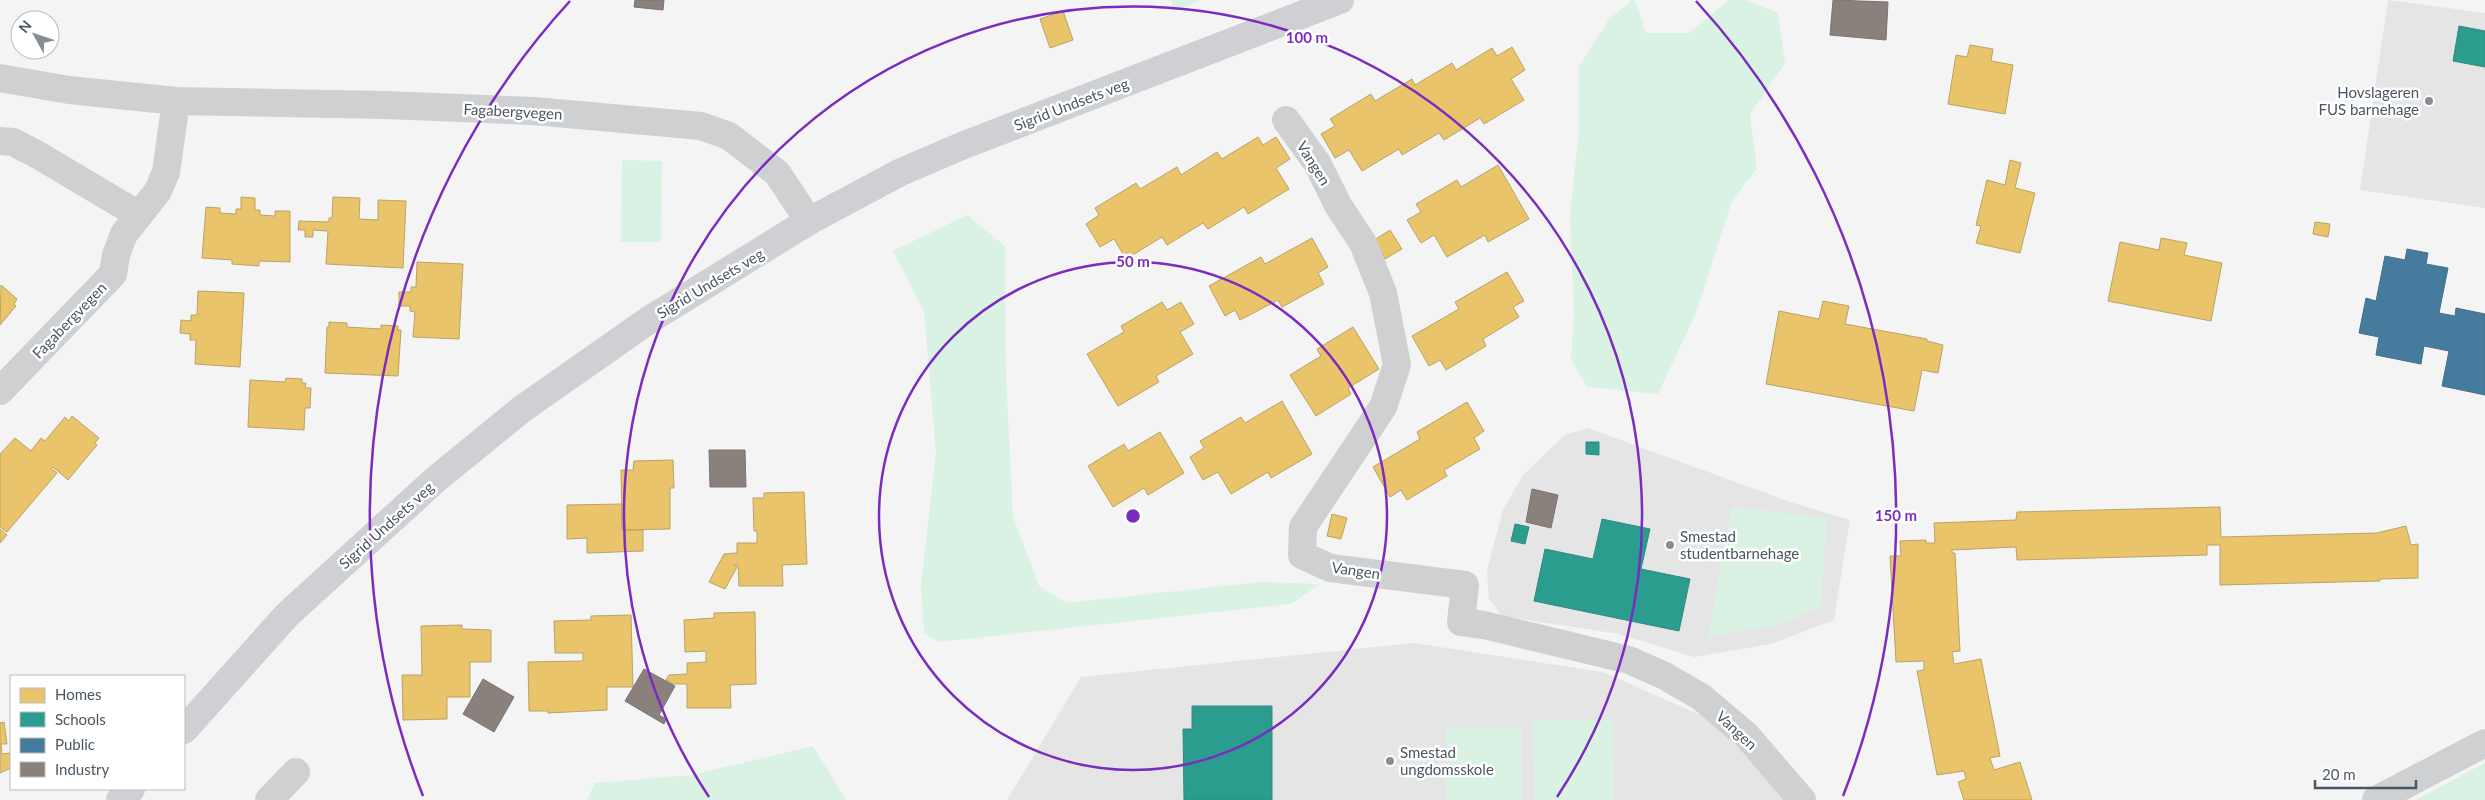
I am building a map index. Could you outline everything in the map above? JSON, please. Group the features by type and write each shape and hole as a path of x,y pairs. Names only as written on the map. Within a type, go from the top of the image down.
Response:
{"street":[{"name":"Sigrid Undsets veg","path":"185,729 287,615 435,480 515,415 648,320 809,221 902,172 964,145 1340,0"},
{"name":"Fagabergvegen","path":"0,78 69,90 176,102 385,105 534,111 701,126 729,136 777,173 809,221"},
{"name":"Fagabergvegen","path":"0,391 113,274 116,255 124,234 158,192 166,172 176,102"},
{"name":"Vangen","path":"1286,120 1317,163 1338,205 1362,243 1383,293 1397,365 1383,407 1303,527 1302,555 1330,568 1465,585 1461,622 1484,625 1628,660 1665,676 1701,697 1746,735 1802,800"},
{"path":"0,141 13,142 140,215"},
{"path":"2376,800 2485,743"},
{"path":"269,800 296,772"},
{"path":"120,800 129,790"}],"shaded area":[{"name":"Hovslageren FUS barnehage","path":"2388,0 2485,13 2485,208 2360,190"},
{"name":"Smestad studentbarnehage","path":"1588,428 1790,502 1850,520 1834,620 1771,644 1694,657 1619,634 1502,616 1489,599 1487,570 1503,510 1523,475 1565,435"},
{"name":"Smestad ungdomsskole","path":"1414,643 1603,672 1714,721 1785,800 1007,800 1081,677"}],"green space":[{"path":"1171,0 1201,0 1173,11"},
{"path":"1632,0 1635,0 1646,33 1689,33 1729,0 1745,0 1778,13 1785,63 1750,114 1757,169 1732,201 1696,313 1658,394 1587,387 1571,359 1574,314 1570,215 1579,132 1579,66 1609,19"},
{"path":"622,160 662,161 661,242 621,242"},
{"path":"967,215 1005,246 1006,375 1013,517 1039,586 1067,603 1260,582 1320,584 1291,604 938,642 924,633 921,585 936,452 924,311 893,251"},
{"path":"1732,507 1827,518 1821,607 1779,625 1708,636"},
{"path":"1612,719 1614,800 1534,800 1532,721"},
{"path":"1521,727 1522,800 1447,800 1446,728"},
{"path":"813,746 846,800 587,800 595,783 692,775"},
{"path":"2485,763 2485,800 2416,800"}],"building: Homes":[{"path":"1063,11 1073,40 1050,48 1040,19"},
{"path":"1970,45 1993,49 1991,61 2013,65 2005,114 1948,104 1956,55 1967,57"},
{"path":"1512,47 1525,70 1511,79 1524,100 1484,124 1480,118 1444,140 1439,133 1402,155 1399,149 1362,171 1349,150 1335,158 1321,134 1335,126 1330,119 1371,94 1375,101 1412,79 1415,85 1452,63 1456,70 1492,48 1497,56"},
{"path":"1258,137 1263,145 1276,137 1290,159 1276,168 1289,189 1248,214 1244,207 1208,229 1203,223 1167,245 1162,237 1126,259 1114,239 1100,247 1086,224 1099,215 1095,208 1136,183 1140,189 1177,167 1181,175 1217,152 1222,159"},
{"path":"2010,160 2021,163 2015,188 2035,193 2020,253 1976,243 1981,226 1976,225 1987,180 2005,185"},
{"path":"1498,165 1529,219 1488,242 1485,235 1447,257 1434,235 1421,243 1407,220 1421,212 1416,204 1457,180 1461,187"},
{"path":"241,197 255,198 255,210 260,210 260,215 275,216 275,211 290,211 290,262 259,261 259,266 232,264 232,260 202,258 206,207 220,208 220,213 236,214 236,209 241,209"},
{"path":"333,197 360,198 359,219 378,220 378,200 406,201 403,268 326,264 328,231 313,230 313,237 305,237 305,230 298,230 299,221 329,222 329,218 332,218"},
{"path":"2315,222 2330,224 2328,237 2313,234"},
{"path":"1390,230 1402,249 1385,259 1374,240"},
{"path":"1312,238 1328,267 1318,273 1324,284 1282,307 1278,300 1240,320 1235,310 1225,316 1209,286 1261,257 1265,264"},
{"path":"2161,238 2187,243 2184,255 2222,263 2211,321 2108,301 2120,242 2159,250"},
{"path":"417,262 463,264 459,339 413,337 415,312 410,311 410,306 399,306 399,292 411,292 411,287 416,287"},
{"path":"1507,272 1524,301 1513,307 1519,317 1483,339 1486,346 1446,370 1440,360 1429,366 1412,336 1459,309 1455,302"},
{"path":"1,285 17,299 14,304 16,306 0,325"},
{"path":"198,291 244,293 240,367 195,364 196,340 190,340 190,334 180,333 181,320 191,321 191,315 197,315"},
{"path":"1823,301 1849,306 1845,324 1927,339 1927,341 1943,345 1938,373 1922,370 1914,411 1766,384 1779,311 1819,319"},
{"path":"1162,302 1167,310 1181,302 1194,324 1180,332 1193,354 1156,376 1159,382 1118,406 1087,354 1124,332 1121,326"},
{"path":"329,322 347,323 347,327 381,329 381,325 398,326 398,330 401,330 398,376 325,373 327,327 329,327"},
{"path":"1353,327 1379,369 1348,388 1351,394 1316,416 1290,375 1321,356 1317,349"},
{"path":"286,378 302,379 302,383 306,383 305,388 311,388 310,408 305,408 304,430 248,427 250,380 285,382"},
{"path":"1282,401 1312,454 1271,478 1268,472 1231,494 1218,472 1203,480 1190,457 1204,448 1200,441 1241,417 1245,423"},
{"path":"1467,402 1484,431 1474,438 1480,449 1444,470 1447,476 1407,500 1401,490 1390,497 1373,467 1420,439 1417,432"},
{"path":"72,416 99,438 95,443 97,445 68,480 53,467 51,468 57,473 7,532 0,527 0,454 15,438 31,451 41,438 45,441 65,417 69,421"},
{"path":"1160,432 1184,473 1148,495 1144,488 1113,507 1088,466 1124,444 1128,451"},
{"path":"673,460 674,488 670,488 670,529 622,530 621,470 633,470 634,461"},
{"path":"804,492 807,564 782,565 783,586 739,586 738,565 734,565 737,567 725,589 709,582 724,554 737,553 737,543 757,543 757,531 754,531 753,498 764,498 764,493"},
{"path":"622,504 622,530 643,530 643,551 587,553 587,538 567,539 567,505"},
{"path":"2220,507 2221,537 2377,533 2406,526 2411,545 2418,544 2418,578 2380,579 2380,581 2220,585 2220,545 2207,545 2207,555 2017,560 2016,547 1952,550 1952,553 1955,553 1960,651 1952,652 1954,664 1981,659 2000,756 1990,758 1994,770 2020,762 2032,800 1964,800 1958,782 1966,779 1964,771 1937,775 1917,671 1924,670 1924,661 1896,662 1890,556 1901,556 1900,541 1926,540 1926,543 1935,543 1934,523 2016,520 2017,512"},
{"path":"1332,514 1347,518 1341,539 1327,536"},
{"path":"0,529 7,535 0,543"},
{"path":"755,612 756,684 730,685 731,708 687,708 687,684 674,684 666,680 669,675 687,674 687,663 706,662 706,651 685,652 684,620 714,618 714,613"},
{"path":"631,615 633,687 607,687 607,710 548,713 548,711 529,711 528,662 583,661 583,653 555,653 554,621 591,620 591,616"},
{"path":"462,625 462,629 491,630 491,662 470,662 470,697 447,697 447,719 403,720 402,675 422,675 421,626"},
{"path":"4,722 7,744 1,744 2,754 10,753 10,768 0,773 0,723"}],"building: Schools":[{"path":"2459,26 2485,31 2485,67 2453,61"},
{"path":"1586,442 1599,442 1599,455 1586,454"},
{"path":"1602,519 1650,529 1641,569 1690,579 1679,631 1534,601 1545,549 1593,559"},
{"path":"1515,524 1529,527 1525,544 1511,541"},
{"path":"1192,706 1272,706 1272,800 1184,800 1183,729 1192,729"}],"building: Public":[{"path":"2407,249 2428,253 2426,264 2448,268 2439,313 2455,316 2456,308 2485,314 2485,395 2442,386 2449,351 2424,346 2421,364 2376,355 2379,337 2359,333 2366,298 2376,301 2385,256 2405,260"}],"building: Industry":[{"path":"635,0 664,0 663,10 634,7"},
{"path":"1833,0 1888,2 1886,40 1830,35"},
{"path":"709,450 745,450 746,487 710,487"},
{"path":"1532,489 1558,495 1551,528 1526,522"},
{"path":"644,669 675,686 659,715 666,719 664,724 625,701"},
{"path":"483,679 514,697 494,732 463,714"}],"place":[{"name":"Hovslageren FUS barnehage","path":"2429,101"},
{"name":"Smestad studentbarnehage","path":"1670,545"},
{"name":"Smestad ungdomsskole","path":"1390,761"}]}
